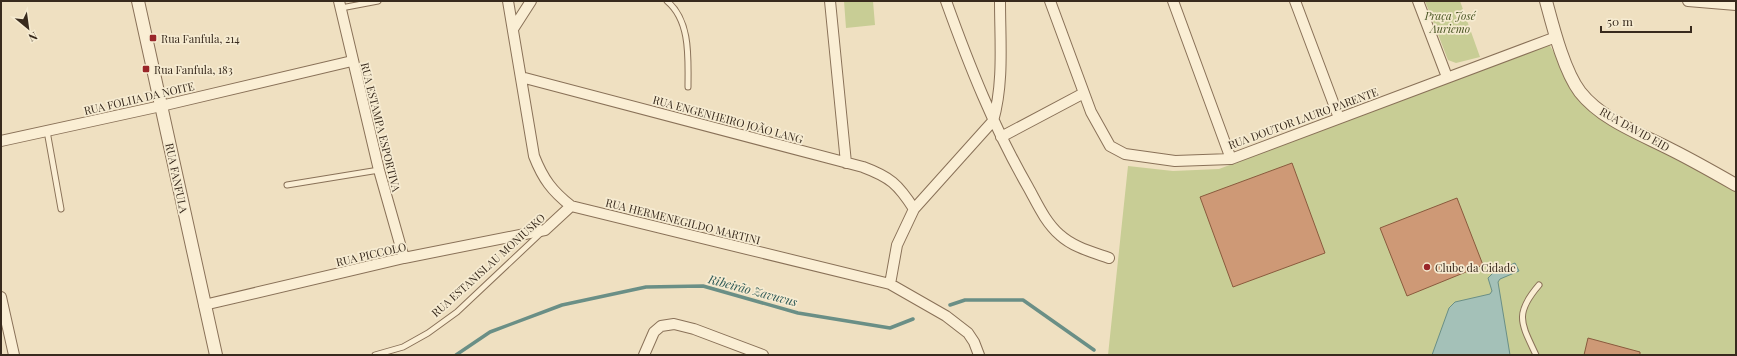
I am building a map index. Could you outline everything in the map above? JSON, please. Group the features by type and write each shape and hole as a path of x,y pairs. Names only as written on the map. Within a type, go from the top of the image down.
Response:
{"street":[{"name":"RUA FANFULA","path":"138,1 216,355"},
{"name":"RUA HERMENEGILDO MARTINI","path":"508,1 534,156 549,186 571,206 890,284 946,316 968,333 974,342 979,355"},
{"path":"513,29 531,1"},
{"path":"830,1 846,163"},
{"path":"946,1 993,121 1046,218 1060,234 1075,245 1109,258"},
{"path":"890,284 897,245 914,209 993,121 998,106 1000,81 1000,1"},
{"name":"RUA DOUTOR LAURO PARENTE","path":"1050,1 1084,93 1101,132 1110,146 1125,154 1175,161 1231,159 1556,37"},
{"path":"1173,1 1231,159"},
{"path":"1295,1 1339,118"},
{"path":"1418,1 1447,77"},
{"name":"RUA DAVID EID","path":"1546,1 1556,37 1571,75 1579,91 1597,109 1608,117 1685,156 1736,185"},
{"path":"1688,1 1736,5"},
{"name":"RUA ESTAMPA ESPORTIVA","path":"340,5 378,170 404,258"},
{"name":"RUA FOLHA DA NOITE","path":"1,141 161,106 352,61"},
{"name":"RUA ENGENHEIRO JOÃO LANG","path":"521,77 846,163 882,174 894,183 905,195 914,209"},
{"path":"1001,136 1084,93"},
{"name":"RUA ESTANISLAU MONIUSKO","path":"545,230 571,206"},
{"name":"RUA PICCOLO","path":"204,305 404,258 545,230"},
{"path":"1,297 14,355"},
{"path":"644,355 654,332 661,326 674,324 694,329 763,355"}],"lane":[{"path":"340,5 378,1"},
{"path":"667,1 679,17 684,28 688,54 688,87"},
{"path":"47,131 61,209"},
{"path":"287,185 378,170"},
{"name":"RUA ESTANISLAU MONIUSKO","path":"375,355 403,347 434,329 457,312 545,230"},
{"path":"1536,355 1522,320 1524,305 1539,285"}],"green space":[{"path":"844,1 873,1 875,25 846,28"},
{"name":"Praça José Auriemo","path":"1425,1 1460,1 1480,57 1456,63 1448,60"},
{"name":"Clube da Cidade","path":"1549,44 1579,96 1736,179 1736,355 1108,355 1128,166 1173,171 1219,169"}],"water":[{"path":"1515,263 1519,271 1500,279 1498,282 1510,355 1432,355 1449,308 1455,302 1490,294 1492,291 1488,278 1494,272"}],"building":[{"path":"1292,163 1325,253 1233,287 1200,197"},
{"path":"1457,198 1483,265 1407,296 1380,228"},
{"path":"1588,338 1640,352 1640,355 1584,355"}],"waterway":[{"name":"Ribeirão Zavuvus","path":"456,355 490,332 562,305 646,287 703,286 798,313 890,328 913,319"},
{"name":"Ribeirão Zavuvus","path":"950,305 965,300 1023,300 1094,350"}],"place":[{"name":"Rua Fanfula, 214","path":"153,38"},
{"name":"Rua Fanfula, 183","path":"146,69"},
{"name":"Clube da Cidade","path":"1427,267"}]}
